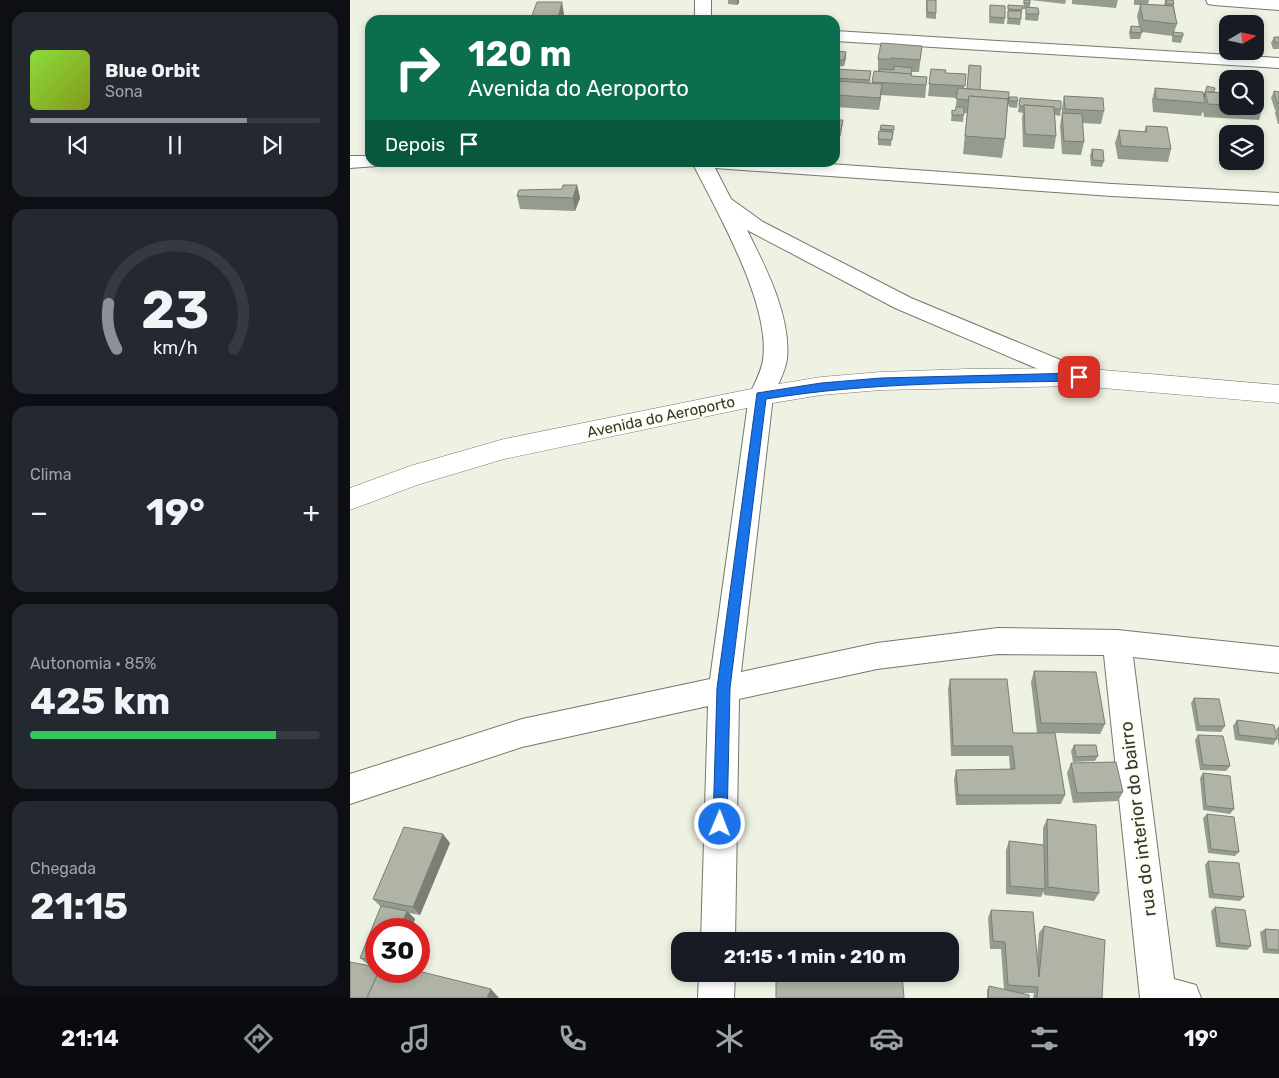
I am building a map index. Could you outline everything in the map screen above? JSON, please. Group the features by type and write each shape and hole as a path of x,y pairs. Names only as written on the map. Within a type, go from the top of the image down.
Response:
{"main road":[{"name":"Avenida do Aeroporto","path":"350,499 410,476 504,449 761,396 821,386 881,381 1079,377 1279,394"}],"street":[{"path":"703,0 704,15"},
{"path":"1214,0 1279,5"},
{"path":"840,36 1279,63"},
{"path":"350,162 365,162"},
{"path":"705,167 756,274 774,331 775,361 761,396 724,688 718,932"},
{"path":"784,167 1279,199"},
{"path":"723,203 756,227 904,304 1079,377"},
{"path":"350,789 522,733 877,656 998,641 1117,643 1279,660"},
{"name":"rua do interior do bairro","path":"1117,643 1166,997"},
{"path":"716,998 717,982"}],"building":[{"path":"927,0 936,0 936,13 927,12"},
{"path":"1024,0 1030,0 1030,3 1024,3"},
{"path":"1166,0 1173,0 1174,4 1167,4"},
{"path":"537,2 562,2 559,15 532,15"},
{"path":"1140,4 1173,6 1177,24 1143,20"},
{"path":"990,5 1005,6 1005,18 990,17"},
{"path":"1008,5 1023,6 1022,10 1008,9"},
{"path":"1026,7 1038,8 1039,14 1026,14"},
{"path":"1008,11 1021,11 1021,19 1008,18"},
{"path":"1131,26 1141,27 1142,33 1131,32"},
{"path":"1173,32 1183,33 1183,36 1174,36"},
{"path":"1274,37 1279,37 1279,43 1275,42"},
{"path":"881,43 922,46 920,60 878,59"},
{"path":"840,51 846,52 844,60 840,60"},
{"path":"969,65 981,66 980,90 967,89"},
{"path":"894,66 912,68 911,74 880,72 880,69 894,70"},
{"path":"840,69 871,71 869,80 840,78"},
{"path":"931,69 946,70 945,73 966,74 965,86 929,84"},
{"path":"874,71 927,77 926,85 872,82"},
{"path":"840,81 882,84 880,98 840,95"},
{"path":"1207,86 1215,88 1214,92 1205,92"},
{"path":"958,88 1009,92 1008,104 1008,99 969,96 969,100 956,99"},
{"path":"1155,88 1203,92 1205,103 1156,99"},
{"path":"1274,91 1279,92 1278,104 1277,103"},
{"path":"1205,92 1219,93 1219,105 1208,104"},
{"path":"969,96 1008,99 1005,139 965,136"},
{"path":"1064,96 1103,98 1104,111 1065,109"},
{"path":"1009,97 1017,97 1018,101 1010,101"},
{"path":"1020,98 1061,101 1061,109 1019,106"},
{"path":"1024,105 1054,107 1056,136 1025,134"},
{"path":"956,107 964,107 964,115 952,115 952,110 955,111"},
{"path":"1062,113 1082,114 1084,142 1064,141"},
{"path":"840,120 843,120 841,130"},
{"path":"881,125 894,126 894,130 880,129"},
{"path":"1146,126 1167,127 1171,149 1121,146 1119,130 1147,132"},
{"path":"879,131 893,132 892,140 878,139"},
{"path":"1092,149 1103,150 1104,161 1093,160"},
{"path":"563,185 577,185 573,198 517,196 519,190 562,189"},
{"path":"1034,671 1096,672 1105,724 1041,723"},
{"path":"950,679 1007,679 1013,733 1055,733 1065,795 958,795 956,770 1015,769 1012,746 953,746"},
{"path":"1194,698 1219,699 1225,726 1199,726"},
{"path":"1237,720 1274,725 1277,739 1239,735"},
{"path":"1198,735 1223,736 1230,766 1203,765"},
{"path":"1074,745 1096,745 1098,756 1076,757"},
{"path":"1116,762 1123,792 1077,793 1071,763"},
{"path":"1203,773 1230,776 1234,809 1206,806"},
{"path":"1207,814 1234,817 1239,852 1211,849"},
{"path":"1047,819 1096,825 1099,893 1048,887"},
{"path":"404,827 443,834 413,907 373,899"},
{"path":"1009,841 1044,845 1045,889 1010,886"},
{"path":"1208,861 1239,863 1244,897 1213,894"},
{"path":"381,906 407,911 404,918 376,918"},
{"path":"1215,907 1245,910 1251,946 1220,943"},
{"path":"991,910 1033,912 1039,977 1044,926 1105,940 1102,998 1037,998 1038,987 1008,985 1005,942 993,941"},
{"path":"1265,929 1279,930 1279,950 1267,949"},
{"path":"365,946 365,959 360,958"},
{"path":"350,962 365,965 365,983 374,983 367,998 350,998"},
{"path":"430,974 491,989 487,998 367,998 374,983 430,983"},
{"path":"776,982 903,982 904,998 776,998"},
{"path":"989,986 1029,995 1029,998 988,998"}],"route":[{"path":"720,824 724,688 761,396 821,386 881,381 1079,377"}]}
